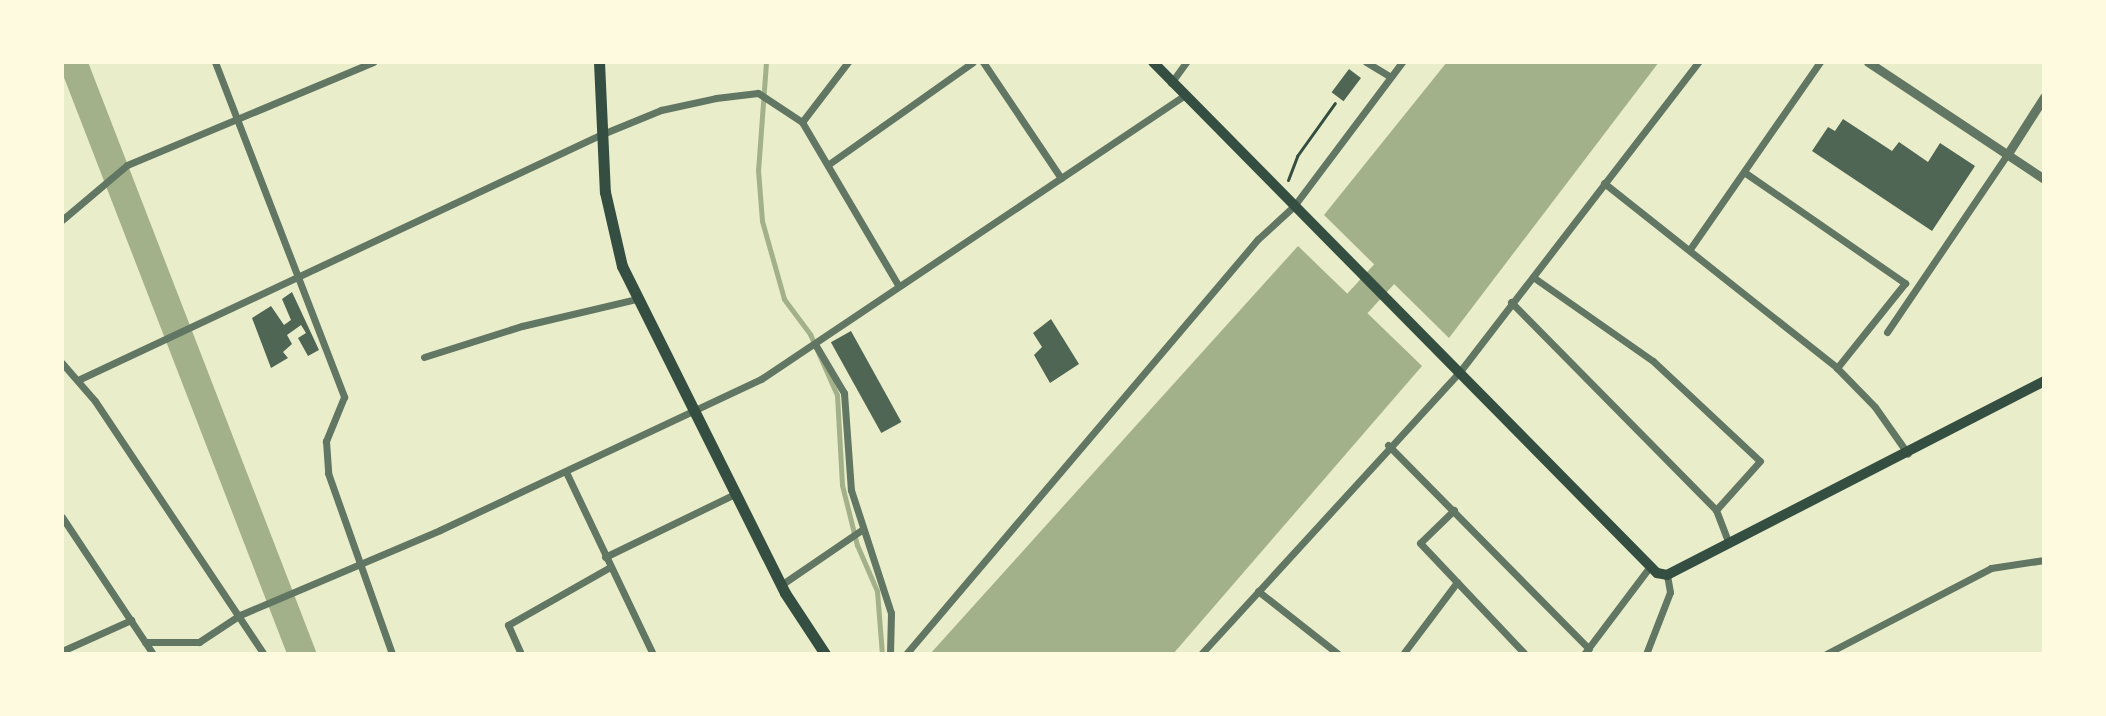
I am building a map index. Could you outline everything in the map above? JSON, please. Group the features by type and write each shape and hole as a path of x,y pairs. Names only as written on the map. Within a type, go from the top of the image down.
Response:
{"main road":[{"path":"599,62 600,135 611,223 636,299 781,585 825,654"},
{"path":"1153,62 1182,97 1294,206 1648,569 1667,575 1728,541 1908,454 2044,381"}],"street":[{"path":"215,62 344,397 326,441 328,473 392,654"},
{"path":"62,220 127,165 373,62"},
{"path":"802,122 848,62"},
{"path":"829,164 973,62"},
{"path":"983,62 1061,178"},
{"path":"1170,84 1186,62"},
{"path":"1366,62 1389,76"},
{"path":"906,654 1258,239 1294,206 1402,62"},
{"path":"1201,654 1388,445 1458,374 1698,62"},
{"path":"1690,249 1820,62"},
{"path":"1868,62 2044,179"},
{"path":"80,379 297,280 600,135 661,110 758,93 802,122 898,285"},
{"path":"145,642 199,642 240,615 363,565 692,413 815,344 898,285 1182,97"},
{"path":"1887,332 1918,291 2044,97"},
{"path":"1744,172 1918,291"},
{"path":"1604,183 1837,368 1875,407 1908,454"},
{"path":"1533,277 1653,361 1760,461 1716,510"},
{"path":"1837,368 1905,283"},
{"path":"424,357 522,326 636,299"},
{"path":"1511,302 1716,510 1728,541"},
{"path":"815,344 844,393 851,490 891,613 890,654"},
{"path":"62,363 80,379 264,654"},
{"path":"1388,445 1454,510 1586,651 1648,569"},
{"path":"566,472 653,654"},
{"path":"605,557 735,494"},
{"path":"1454,510 1420,543 1525,654"},
{"path":"62,517 153,654"},
{"path":"781,585 863,529"},
{"path":"1826,654 1991,568 2044,560"},
{"path":"521,654 508,625 610,567"},
{"path":"1646,654 1670,592 1667,575"},
{"path":"1403,654 1457,582"},
{"path":"1258,591 1338,654"},
{"path":"62,651 131,620"}],"path":[{"path":"1283,195 1297,156 1335,103"}],"shaded area":[{"path":"1447,62 1659,62 1449,338 1324,215"},
{"path":"1298,246 1422,366 1173,654 930,654"}],"building":[{"path":"1349,69 1361,78 1344,101 1332,92"},
{"path":"1843,119 1892,151 1899,142 1928,162 1940,143 1975,166 1932,231 1812,151 1828,127 1835,131"},
{"path":"292,292 319,350 308,356 298,338 306,333 301,325 287,335 292,344 283,352 288,358 271,368 252,318 271,306 284,325 291,320 282,299"},
{"path":"1051,319 1079,364 1050,383 1034,355 1042,347 1033,333"},
{"path":"851,331 901,422 881,433 831,342"}],"waterway":[{"path":"73,62 302,654"},
{"path":"766,62 758,170 762,221 784,299 810,334 837,395 842,485 857,545 877,591 882,654"},
{"path":"1333,330 1410,246"}]}
